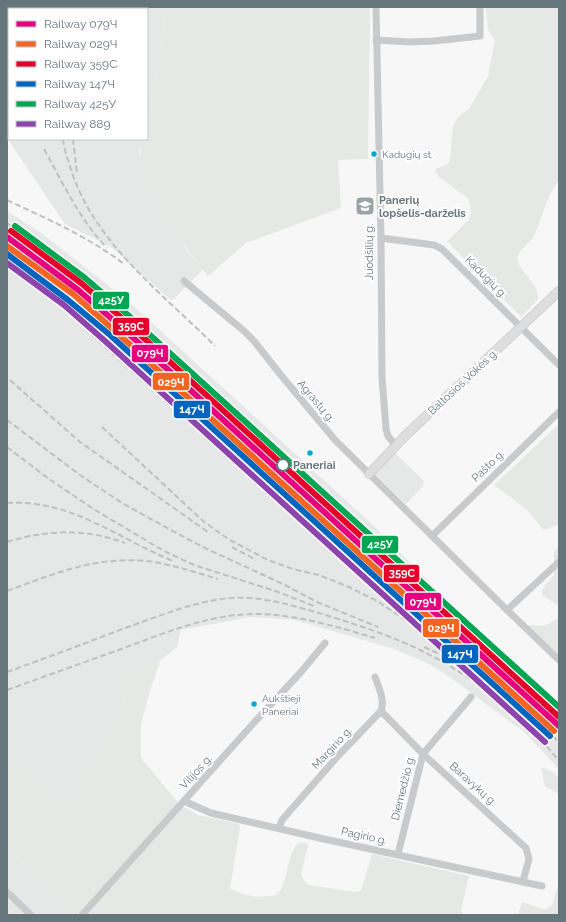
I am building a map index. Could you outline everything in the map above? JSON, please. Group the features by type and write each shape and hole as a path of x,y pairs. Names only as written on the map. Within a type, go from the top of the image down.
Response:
{"main road":[{"name":"Baltosios Vokės g.","path":"369,474 396,446 559,291"}],"street":[{"name":"Juodšilių g.","path":"376,7 381,238 382,385 386,429 388,436 396,446"},
{"path":"376,40 410,42 480,36 480,7"},
{"name":"Kadugių g.","path":"381,238 434,245 442,249 559,365"},
{"name":"Agrastų g.","path":"184,281 254,341 335,440 559,660"},
{"name":"Pašto g.","path":"432,536 559,412"},
{"path":"507,610 559,562"},
{"name":"Vilijos g.","path":"82,915 301,672 325,643"},
{"path":"375,677 381,692 383,706 381,711"},
{"name":"Diemedžio g.","path":"398,854 423,754 471,696"},
{"name":"Baravykų g.","path":"381,711 423,754 526,848 529,859 523,881"},
{"name":"Margirio g.","path":"279,828 282,820 337,757 381,711"},
{"name":"Pagirio g.","path":"184,801 211,813 542,886"},
{"path":"7,892 31,915"}],"shaded area":[{"path":"7,7 167,7 148,124 148,8 8,8 8,139"},
{"path":"167,7 370,7 368,159 338,160 341,208 246,243 208,276 182,242 151,192 142,174 140,157 145,140 148,140 148,124"},
{"path":"486,7 559,7 559,180 550,194 536,232 518,255 520,267 536,288 538,299 521,317 447,241 469,220 471,212 469,199 440,178 435,171 436,169 448,164 450,159 453,126 459,116 469,109 488,76 495,40 488,30"},
{"path":"8,140 145,140 139,153 159,203 188,252 203,269 172,301 111,247 65,224"},
{"path":"7,211 40,232 128,301 374,526 477,630 559,705 559,769 524,732 444,673 425,662 394,649 295,620 251,617 181,630 177,647 160,661 117,679 125,705 66,812 7,757"},
{"path":"559,424 559,530 558,525 544,530 526,509 494,485"},
{"path":"395,453 424,481 423,486 406,504 374,473"},
{"path":"559,546 559,606 542,595 543,588 554,575 554,552"},
{"path":"559,610 559,657 526,625 545,626 558,618"},
{"path":"160,661 141,724 141,758 180,805 198,815 239,824 240,828 230,888 242,894 251,896 269,896 277,894 281,890 294,848 298,843 306,843 308,845 301,874 308,885 354,892 361,891 372,854 469,876 461,910 463,915 80,915 7,848 7,757 66,812 125,705 117,679"},
{"path":"541,767 555,773 559,778 559,794 545,786"},
{"path":"7,848 80,915 26,915 7,897"},
{"path":"559,882 559,915 518,915 522,902 545,910 552,905"},
{"path":"7,897 26,915 7,915"}],"railway":[{"path":"63,140 67,157 79,191 93,217 110,241 150,284 215,346"},
{"path":"73,140 77,174"},
{"path":"44,149 80,213 107,248"},
{"path":"7,200 52,221 97,245 124,264"},
{"path":"7,223 60,262 123,314 428,590"},
{"path":"7,243 49,274 96,313 411,598"},
{"path":"7,267 61,307 298,521 403,599 507,692 559,742"},
{"path":"10,380 80,442 208,532"},
{"path":"7,420 80,475 122,503 205,548 285,585 317,602 378,627"},
{"path":"102,427 203,521 228,539 268,560 293,569 319,575 349,587 377,601 461,658"},
{"path":"7,447 49,479 95,510 164,551 194,565 278,592 314,606"},
{"path":"7,503 30,503 52,507 73,514 93,522 173,561"},
{"path":"7,542 36,535 66,532 96,535 125,543"},
{"path":"232,547 256,560"},
{"path":"7,591 41,578 75,568 110,561 128,560 156,562 218,579"},
{"path":"7,672 164,614 204,602 232,598 254,598 287,604 374,631 400,641 445,663 481,687 515,714 559,761"},
{"path":"448,608 559,710"},
{"path":"7,690 173,630 222,617 256,614 286,616 316,622 375,638"},
{"path":"424,647 459,665 511,703"}],"rail line":[{"name":"425У","path":"15,226 85,278 128,315 559,707"},
{"name":"359С","path":"11,231 81,283 124,320 559,717"},
{"name":"079Ч","path":"7,237 77,289 119,325 559,726"},
{"name":"029Ч","path":"7,246 73,294 114,330 554,731"},
{"name":"147Ч","path":"7,254 68,300 110,335 550,736"},
{"name":"889","path":"7,263 64,305 105,341 545,742"}],"place":[{"name":"Kadugių st.","path":"374,154"},
{"name":"Panerių lopšelis-darželis","path":"365,206"},
{"name":"Paneriai","path":"283,465"},
{"name":"Aukštieji Paneriai","path":"254,704"}]}
